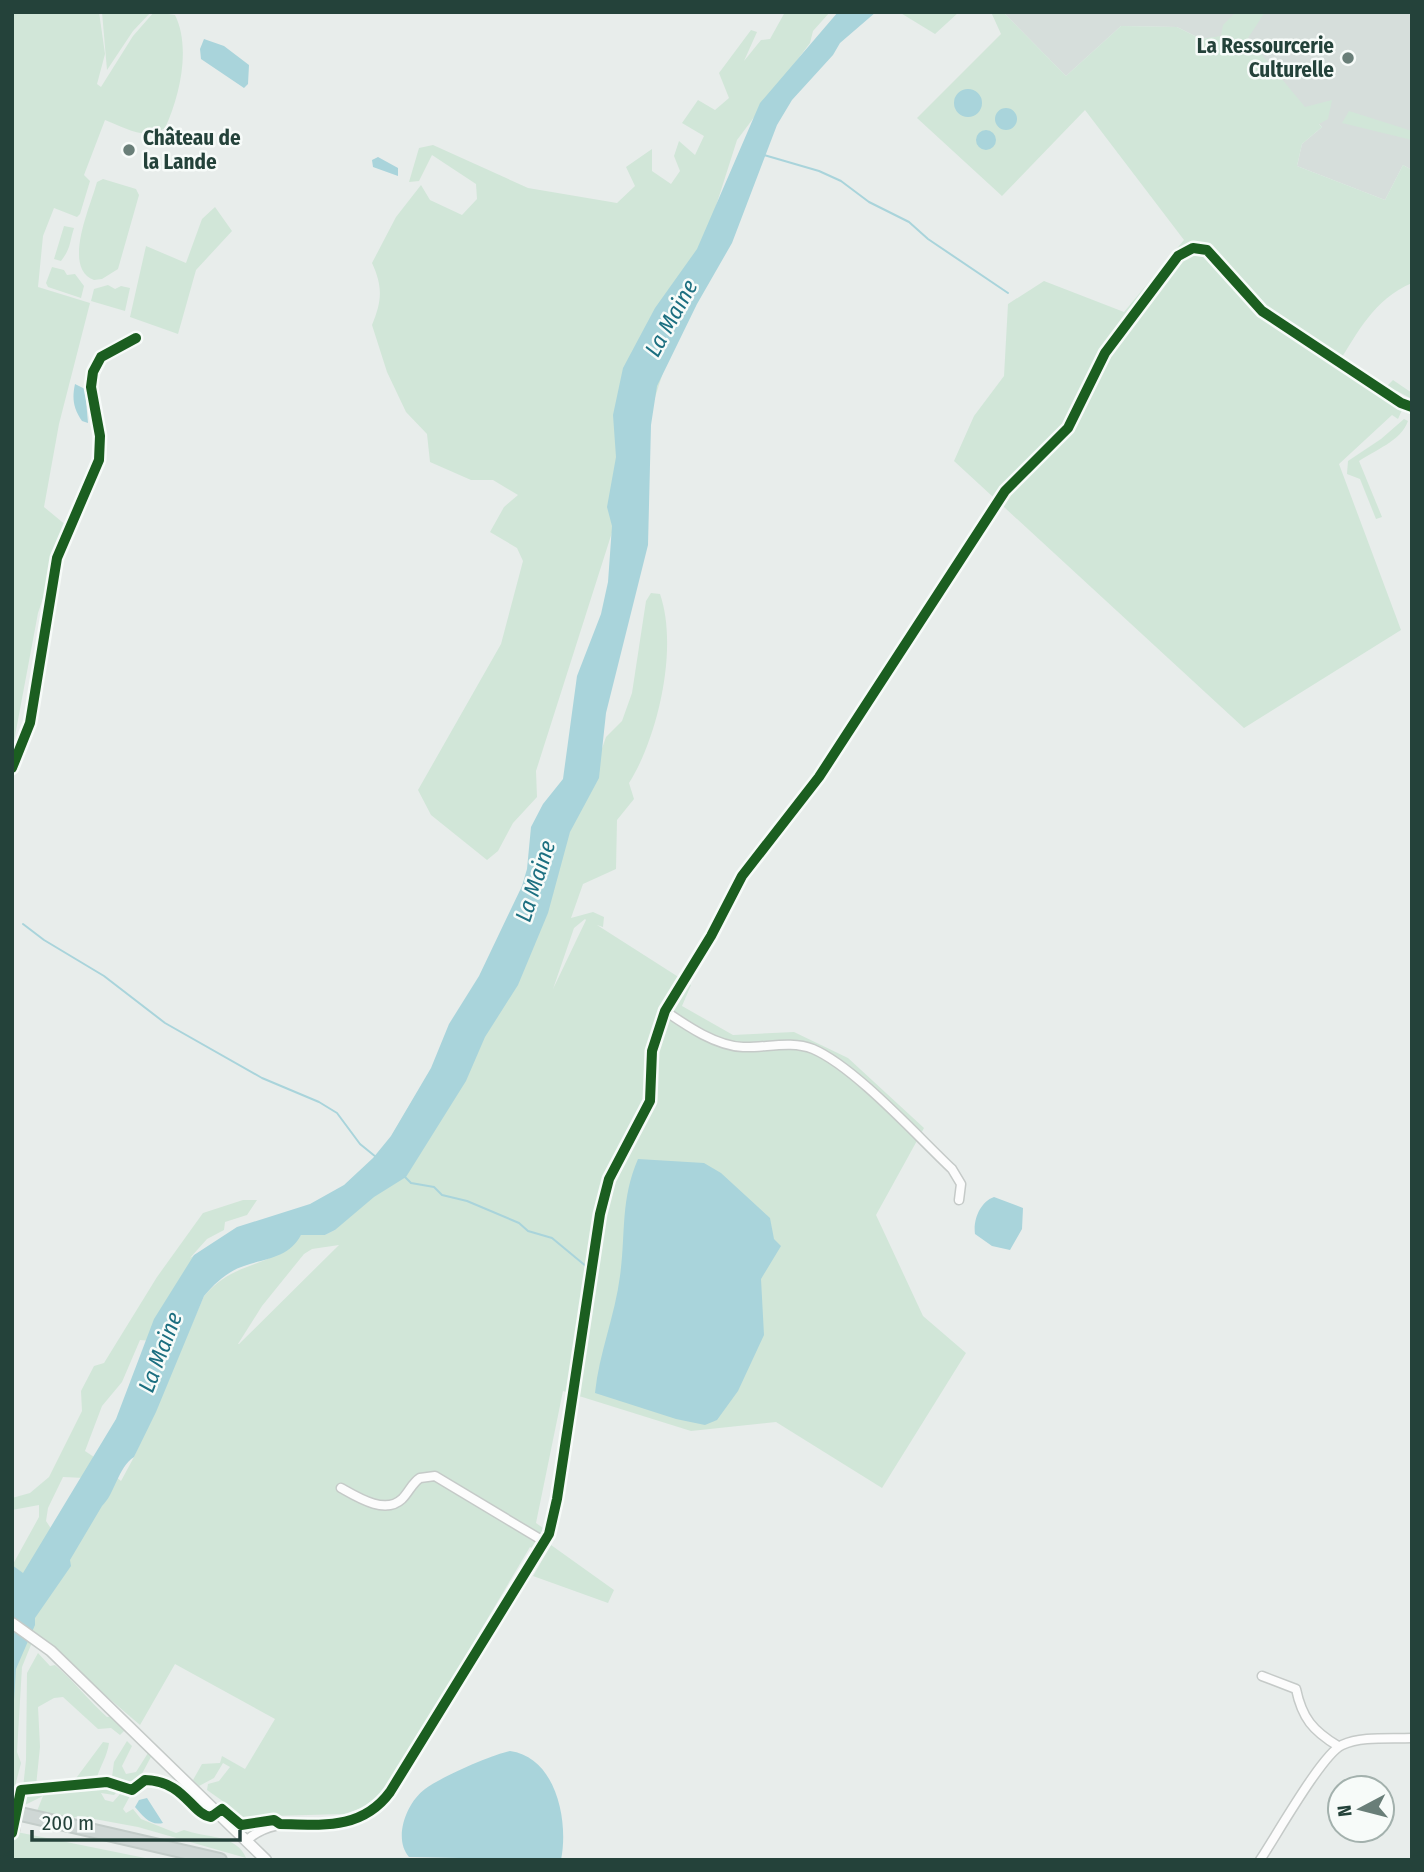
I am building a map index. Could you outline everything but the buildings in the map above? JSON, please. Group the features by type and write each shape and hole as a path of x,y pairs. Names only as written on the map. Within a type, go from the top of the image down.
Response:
{"main road":[{"path":"15,1821 49,1820 220,1860"}],"street":[{"path":"248,1842 272,1825 334,1825 351,1821 367,1815 384,1801 545,1542 557,1499 606,1189 650,1101 652,1051 665,1011 717,926 742,876 819,776 1005,491 1068,428 1105,353 1178,256 1193,248 1207,250 1262,311 1409,407"},
{"path":"12,768 30,723 57,558 99,460 100,436 91,387 93,372 101,357 136,338"},
{"path":"665,1011 709,1037 731,1045 791,1046 816,1051 856,1080 952,1169 961,1184 959,1200"},
{"path":"341,1488 365,1500 387,1505 399,1502 420,1478 435,1476 545,1542"},
{"path":"12,1623 33,1638 148,1742 266,1860"},
{"path":"1262,1676 1296,1689 1303,1715 1311,1728 1338,1746"},
{"path":"1260,1860 1315,1775 1338,1746 1353,1741 1412,1738"}],"shaded area":[{"path":"1003,12 1412,12 1412,170 1403,165 1385,200 1297,166 1302,144 1322,127 1233,35 1201,39 1177,27 1121,26 1066,76"}],"green space":[{"path":"12,12 99,12 105,54 97,84 101,87 133,36 154,12 175,15 180,28 183,56 179,87 165,128 158,132 143,133 105,120 84,175 90,181 80,214 77,217 54,208 43,236 38,287 90,303 59,424 44,507 67,526 38,613 12,752"},
{"path":"102,12 151,12 133,31 107,70"},
{"path":"785,12 830,12 813,31 810,43 737,140 536,771 537,797 513,823 498,851 487,860 431,815 418,790 501,644 523,561 517,548 490,532 504,507 518,495 493,480 471,480 430,462 427,434 406,412 387,372 372,325 380,294 372,263 396,217 421,185 430,200 462,215 477,199 476,184 432,155 419,181 409,182 419,148 433,145 528,188 617,203 635,186 626,167 652,149 652,171 671,184 680,171 674,156 679,141 695,155 704,136 682,123 698,100 715,110 729,98 719,73 751,30 757,32 744,61 761,40 770,39"},
{"path":"899,12 959,12 935,34"},
{"path":"991,12 1003,12 1066,76 1121,26 1177,27 1201,39 1221,36 1223,25 1236,12 1265,12 1248,38 1305,107 1332,100 1328,119 1319,124 1322,127 1302,144 1297,166 1385,200 1403,165 1412,170 1412,283 1398,290 1377,307 1337,365 1379,394 1393,380 1412,393 1412,399 1397,391 1390,402 1402,410 1398,419 1392,415 1339,464 1401,630 1244,728 954,461 974,416 1004,376 1008,304 1044,281 1124,312 1184,240 1085,110 1002,196 917,118 1001,34"},
{"path":"1349,111 1412,131 1412,140 1342,123"},
{"path":"103,179 136,189 139,195 118,269 102,279 94,280 85,273 80,263 79,251 97,182"},
{"path":"215,207 232,231 196,270 178,334 130,317 146,246 186,263 202,219"},
{"path":"64,226 74,228 68,249 61,261 54,259"},
{"path":"52,267 64,270 67,275 75,274 84,286 81,298 48,287 46,283"},
{"path":"108,285 115,289 121,286 130,288 125,311 91,301 94,289"},
{"path":"1404,419 1408,421 1400,434 1359,461 1382,517 1376,519 1360,479 1347,474 1348,461 1381,439"},
{"path":"651,593 660,594 665,616 667,641 662,693 648,743 629,783 634,799 617,820 616,869 583,884 571,918 593,912 604,917 603,927 597,925 691,985 682,1006 733,1035 794,1032 848,1058 924,1128 876,1215 923,1316 966,1353 882,1488 776,1422 691,1431 563,1391 536,1523 543,1528 541,1534 534,1531 533,1539 539,1543 536,1550 530,1547 384,1793 365,1807 344,1814 237,1817 222,1806 224,1802 207,1790 208,1784 219,1781 230,1767 223,1763 214,1778 199,1786 193,1780 202,1764 220,1763 222,1756 245,1769 275,1719 175,1664 140,1725 35,1635 22,1667 17,1752 21,1763 12,1798 12,1674 29,1622 116,1477 121,1481 134,1457 204,1296 216,1284 241,1269 277,1254 301,1235 325,1235 335,1230 561,852 586,795 606,737 622,721 632,693 646,601","holes":["586,920 553,989 574,928","339,1245 239,1344 238,1344 262,1306 304,1254 312,1249"]},
{"path":"243,1200 257,1200 247,1215 225,1222 224,1230 207,1239 190,1258 233,1233 234,1239 152,1341 140,1340 122,1382 102,1406 85,1451 97,1459 85,1478 63,1477 48,1508 46,1521 52,1530 12,1606 12,1566 39,1517 39,1505 12,1510 12,1498 30,1493 49,1477 82,1411 81,1391 94,1366 104,1363 157,1277 203,1213"},
{"path":"551,1545 614,1590 608,1603 533,1576"},
{"path":"38,1653 50,1666 55,1665 62,1671 107,1717 113,1716 127,1728 120,1735 111,1728 98,1729 63,1697 54,1698 38,1707 40,1747 36,1786 47,1783 50,1793 72,1791 74,1781 103,1742 109,1743 95,1786 106,1785 117,1792 114,1795 101,1793 105,1800 113,1802 127,1786 112,1777 114,1762 127,1741 132,1746 122,1766 126,1774 136,1772 148,1753 152,1755 123,1809 126,1813 133,1809 141,1819 176,1833 184,1830 228,1841 242,1850 246,1858 138,1827 78,1816 71,1819 37,1811 43,1796 21,1807 26,1760 27,1673"},
{"path":"12,1831 155,1860 12,1860"}],"water":[{"name":"La Maine","path":"838,12 876,12 840,43 833,55 792,100 777,125 732,243 697,304 657,386 651,425 648,545 606,713 599,778 570,832 548,913 518,985 485,1037 466,1081 406,1177 374,1197 335,1230 325,1235 301,1235 296,1243 283,1253 227,1274 204,1296 156,1412 134,1457 124,1467 70,1560 71,1566 35,1618 35,1625 16,1669 12,1732 12,1565 23,1573 116,1419 154,1319 194,1255 237,1227 310,1204 344,1185 373,1158 391,1136 431,1068 449,1024 479,976 522,886 527,869 531,827 543,804 563,779 577,676 601,614 608,582 612,526 607,507 616,457 613,415 623,368 655,308 697,249 760,103"},
{"path":"204,39 224,46 249,65 248,84 244,88 201,59 200,49"},
{"path":"968,89 978,93 982,103 978,113 968,117 958,113 954,103 958,93"},
{"path":"1006,108 1014,111 1017,119 1014,127 1006,130 998,127 995,119 998,111"},
{"path":"986,130 993,133 996,140 993,147 986,150 979,147 976,140 979,133"},
{"path":"378,157 398,168 398,176 373,167 372,160"},
{"path":"75,384 85,389 88,423 82,421 75,407"},
{"path":"638,1159 704,1163 721,1173 770,1218 774,1239 781,1246 761,1279 764,1335 738,1391 717,1420 705,1425 676,1419 595,1393 618,1291 628,1189"},
{"path":"994,1197 1023,1208 1022,1229 1010,1250 992,1246 975,1234 978,1212"},
{"path":"510,1751 526,1756 538,1765 556,1793 563,1827 561,1860 409,1857 404,1849 402,1831 407,1812 418,1795 454,1773"},
{"path":"147,1798 163,1823 151,1822 135,1807 139,1800"}],"waterway":[{"path":"764,155 819,171 841,181 869,202 909,222 928,239 1008,293"},
{"path":"23,924 44,940 104,976 165,1023 262,1078 319,1102 337,1113 360,1144 376,1157"},
{"path":"404,1176 411,1183 434,1187 442,1195 467,1201 519,1223 528,1231 552,1238 587,1267"}],"cycle path":[{"path":"12,1833 21,1790 107,1782 132,1790 145,1780 158,1782 178,1791 204,1815 211,1817 222,1809 241,1825 274,1820 280,1824 340,1823 367,1813 390,1792 549,1534 557,1499 600,1214 609,1179 650,1101 652,1051 665,1011 711,936 742,876 819,777 1005,491 1068,428 1105,353 1178,256 1193,248 1207,250 1262,311 1401,403 1412,407"},
{"path":"12,768 30,723 57,558 99,460 100,436 91,387 93,372 101,357 136,338"}],"place":[{"name":"La Ressourcerie Culturelle","path":"1348,58"},
{"name":"Château de la Lande","path":"129,150"}]}
